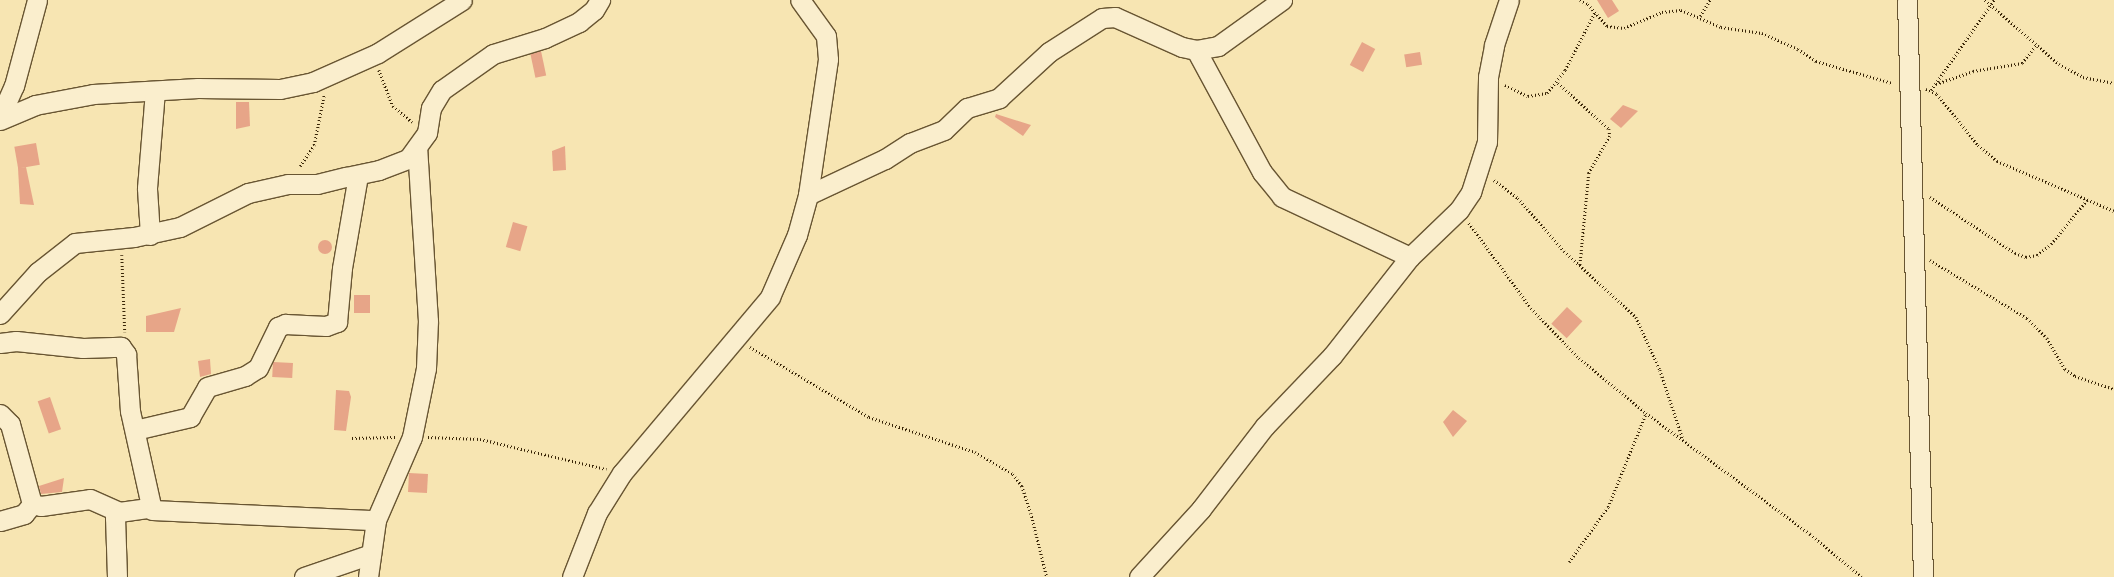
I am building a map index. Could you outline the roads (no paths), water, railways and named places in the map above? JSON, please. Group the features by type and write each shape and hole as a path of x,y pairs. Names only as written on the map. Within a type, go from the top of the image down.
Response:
{"street":[{"path":"0,118 14,86 37,0"},
{"path":"0,118 35,105 64,98 155,91 280,89 326,76 378,53 462,0"},
{"path":"368,577 376,520 412,437 426,368 428,321 422,140 431,108 442,90 465,71 493,54 566,30 594,10 600,0"},
{"path":"572,577 597,513 622,472 770,297 797,235 808,195 828,59 826,36 800,0"},
{"path":"808,195 885,159 910,143 944,130 967,108 999,98 1049,52 1102,18 1115,17 1164,40 1196,50 1218,46 1282,0"},
{"path":"1140,577 1200,509 1265,426 1332,356 1410,257 1459,210 1471,192 1479,172 1487,142 1488,77 1494,45 1509,0"},
{"path":"1907,0 1912,87 1923,577"},
{"path":"1196,50 1262,172 1282,197 1410,257"},
{"path":"150,235 146,188 155,91"},
{"path":"0,314 38,272 75,244 150,235 180,228 230,200 288,184 317,184 358,175 408,159 422,140"},
{"path":"135,430 190,417 208,387 245,376 258,368 278,327 290,324 326,326 337,322 342,268 358,175"},
{"path":"0,343 16,341 83,348 121,347 126,354 135,430 149,508"},
{"path":"0,414 10,424 32,504"},
{"path":"32,504 41,506 90,499 119,512 149,508 376,520"},
{"path":"0,520 24,514 32,504"},
{"path":"117,577 114,529 119,512"},
{"path":"304,577 371,554"}]}
